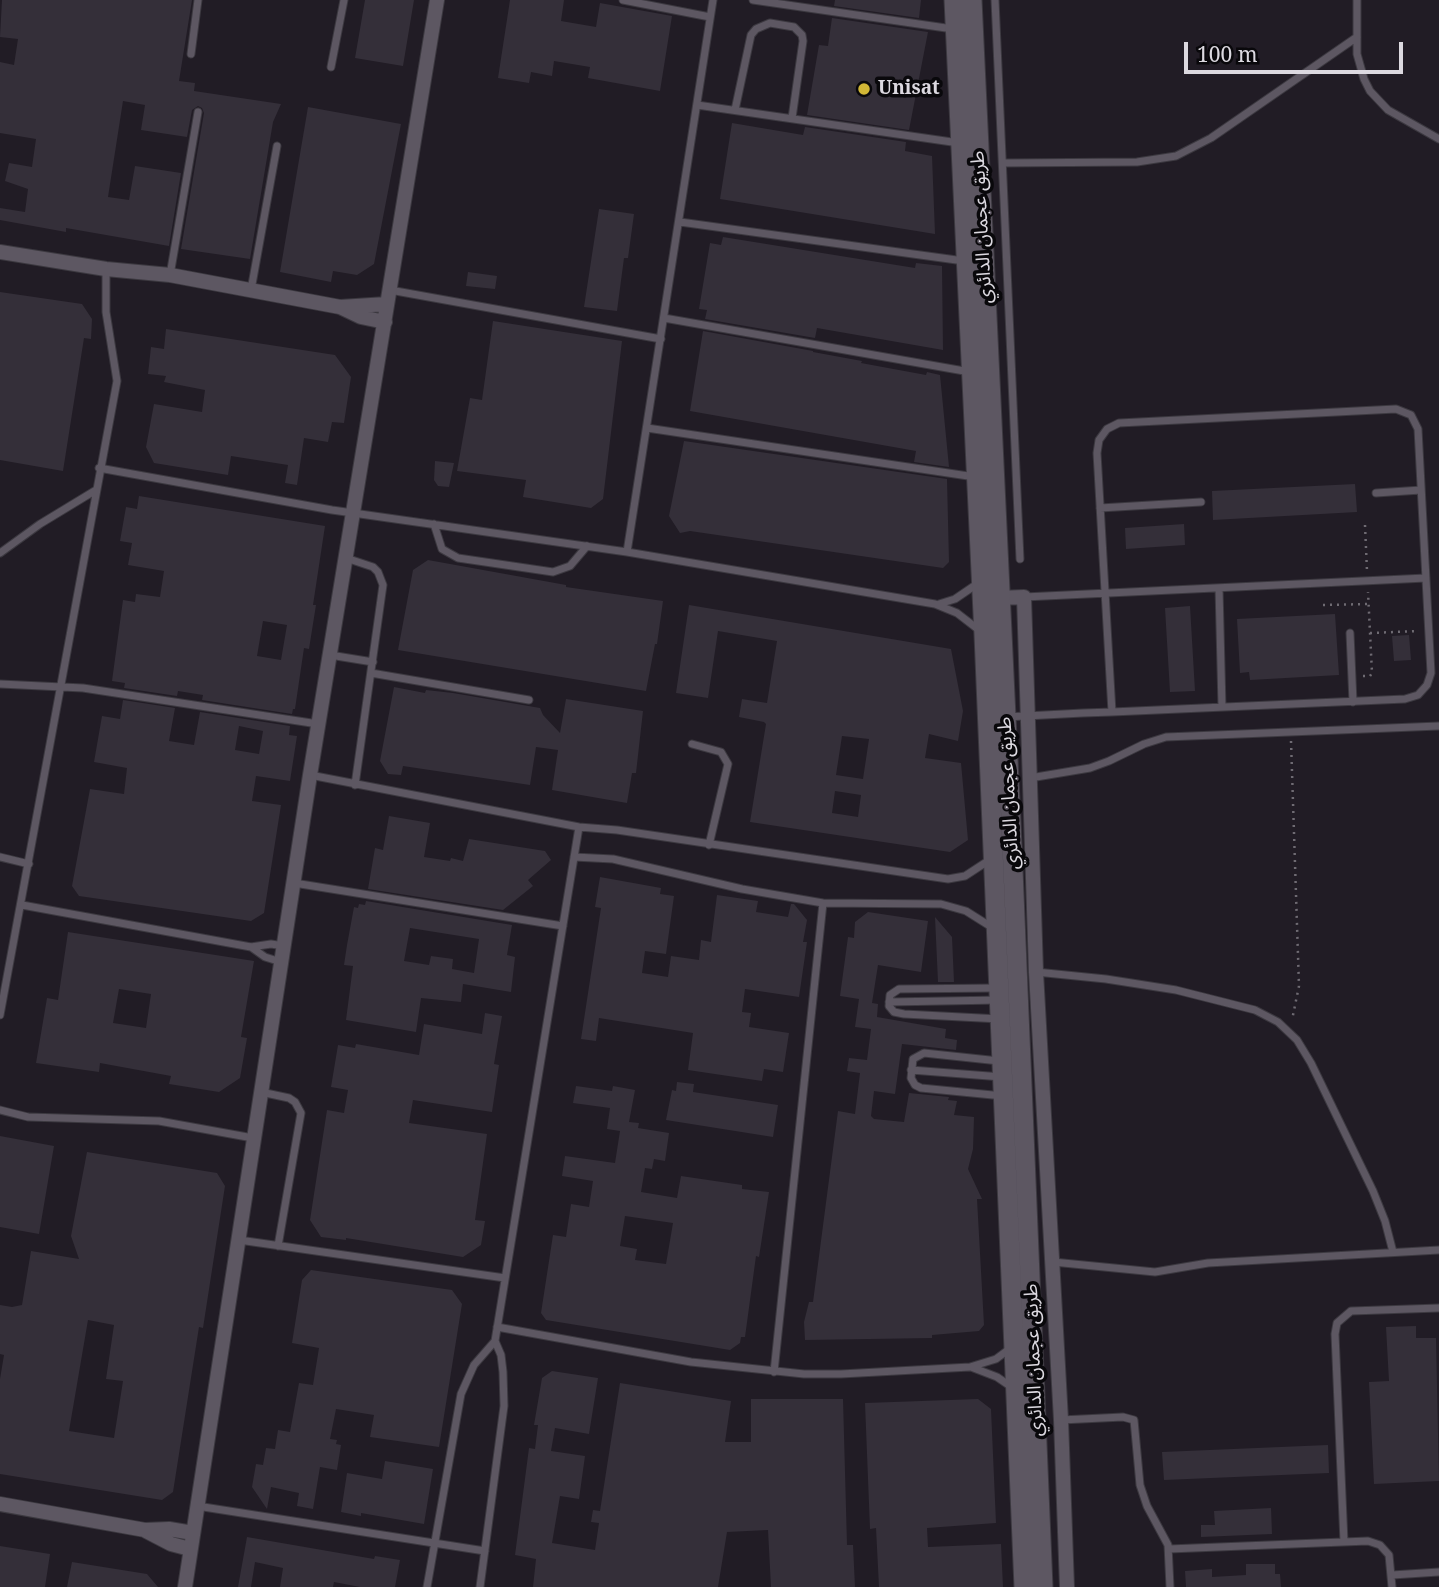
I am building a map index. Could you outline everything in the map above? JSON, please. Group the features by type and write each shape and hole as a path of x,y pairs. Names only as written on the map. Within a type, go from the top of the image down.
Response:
{"main road":[{"name":"طريق عجمان الدائري","path":"954,0 1024,1587"},
{"name":"طريق عجمان الدائري","path":"972,0 1043,1587"}],"street":[{"path":"185,1587 318,724 437,0"},
{"path":"0,252 106,269 170,275 340,307 361,317 385,322"},
{"path":"340,307 388,297"},
{"path":"999,598 1024,597 1036,972 1061,1420 1067,1587"},
{"path":"0,1504 145,1530 169,1529 192,1533"},
{"path":"145,1530 171,1544 190,1549"}],"lane":[{"path":"191,54 198,0"},
{"path":"331,67 344,0"},
{"path":"624,0 710,17"},
{"path":"627,552 713,0"},
{"path":"753,0 955,30"},
{"path":"995,0 1020,559"},
{"path":"1357,0 1357,37 1364,79 1378,101 1388,110 1439,139"},
{"path":"735,110 751,35 756,29 770,23 793,27 802,35 792,118"},
{"path":"1003,163 1137,162 1176,156 1211,138 1357,37"},
{"path":"697,105 960,143"},
{"path":"170,275 198,112"},
{"path":"251,291 277,146"},
{"path":"680,222 966,261"},
{"path":"0,1015 117,381 106,312 106,269"},
{"path":"388,297 661,340"},
{"path":"664,318 971,373"},
{"path":"1006,717 1405,699 1423,691 1431,673 1418,429 1414,419 1401,410 1119,423 1107,429 1099,440 1097,453 1112,712"},
{"path":"647,428 976,477"},
{"path":"99,468 332,510 627,552 934,604 957,613 984,635"},
{"path":"0,553 40,524 96,490"},
{"path":"1376,493 1422,490"},
{"path":"1100,508 1201,502"},
{"path":"434,524 442,549 452,556 553,572 570,566 587,546"},
{"path":"346,558 373,567 382,578 383,592 355,785"},
{"path":"1024,597 1426,578"},
{"path":"934,604 945,603 965,594 981,580"},
{"path":"1219,588 1222,708"},
{"path":"1350,633 1353,702"},
{"path":"330,655 373,662"},
{"path":"371,673 529,699"},
{"path":"0,684 83,688 318,724"},
{"path":"1031,778 1090,768 1166,737 1439,726"},
{"path":"692,744 721,751 727,764 709,845"},
{"path":"310,775 579,827 947,879 965,876 993,857"},
{"path":"427,1587 461,1394 474,1365 495,1341 498,1327 579,827"},
{"path":"0,857 29,863"},
{"path":"574,857 613,859 730,886 824,903 941,904 966,911 996,931"},
{"path":"294,883 563,926"},
{"path":"774,1373 824,903"},
{"path":"22,905 251,947 271,944 284,946"},
{"path":"251,947 265,957 282,962"},
{"path":"1036,972 1118,980 1209,997 1267,1015 1288,1030 1305,1051 1373,1191 1393,1252"},
{"path":"903,989 1000,1002 899,1014 891,1009 889,1002 893,992 903,989"},
{"path":"889,1002 1000,1002"},
{"path":"927,1053 1003,1078 921,1088 912,1082 911,1070 916,1056 927,1053"},
{"path":"911,1070 1003,1078"},
{"path":"261,1092 289,1098 299,1107 301,1113 278,1246"},
{"path":"0,1110 28,1117 159,1121 254,1138"},
{"path":"238,1240 505,1278"},
{"path":"1052,1262 1155,1272 1208,1263 1439,1250"},
{"path":"1344,1542 1335,1334 1337,1322 1351,1311 1439,1308"},
{"path":"498,1327 691,1362 774,1373 841,1374 970,1367 996,1359 1015,1344"},
{"path":"480,1587 504,1405 501,1355 495,1341"},
{"path":"970,1367 997,1377 1016,1391"},
{"path":"1061,1420 1124,1417 1134,1420 1142,1492 1169,1549 1170,1587"},
{"path":"197,1506 485,1551"},
{"path":"1169,1549 1367,1541 1380,1545 1389,1555 1392,1587"},
{"path":"1392,1575 1439,1572"}],"path":[{"path":"1352,677 1368,676 1372,673 1365,526"},
{"path":"1323,605 1368,604"},
{"path":"1370,633 1429,631"},
{"path":"1288,1030 1296,1009 1299,986 1290,732"}],"building":[{"path":"2,0 192,0 179,81 195,83 194,91 281,104 273,122 250,259 181,249 204,113 198,106 192,110 187,137 141,130 145,105 123,101 108,197 129,200 135,166 181,173 169,246 66,228 66,232 0,220 0,208 25,212 28,189 5,181 9,163 32,167 36,139 0,133 0,62 14,65 18,39 0,37"},
{"path":"365,0 414,0 403,66 355,58"},
{"path":"510,0 564,0 561,21 596,27 600,3 672,16 660,91 588,78 590,67 554,61 552,76 531,72 529,83 498,78"},
{"path":"835,0 921,0 919,18 834,6"},
{"name":"Unisat","path":"832,18 928,32 909,130 807,115 819,45 828,46"},
{"path":"308,107 401,124 374,264 357,275 333,271 331,282 280,272"},
{"path":"732,123 803,135 805,127 906,142 905,151 932,156 935,234 720,199"},
{"path":"599,209 634,214 628,258 624,258 617,311 584,307"},
{"path":"723,237 915,268 916,263 942,266 943,350 817,328 815,338 705,319 707,310 699,309 710,243 721,245"},
{"path":"468,272 497,276 495,289 466,286"},
{"path":"0,292 82,304 92,319 91,339 84,338 63,471 0,460"},
{"path":"493,321 622,341 603,499 591,508 523,497 526,480 457,471 470,398 482,400"},
{"path":"166,329 335,355 351,377 344,423 332,422 328,442 304,438 297,485 285,483 288,465 231,456 228,475 154,463 146,447 154,404 202,412 205,390 164,382 166,376 148,374 151,347 164,349"},
{"path":"703,331 862,361 861,363 926,375 927,372 940,375 949,467 914,462 916,451 690,411"},
{"path":"684,441 947,479 949,562 943,568 690,531 680,533 669,516"},
{"path":"435,461 454,463 449,487 438,486 434,480"},
{"path":"1355,484 1357,512 1213,520 1212,491"},
{"path":"139,496 325,526 309,649 304,648 292,714 202,700 203,695 178,691 177,696 124,688 125,683 112,681 123,600 135,602 136,594 160,597 164,571 128,565 132,543 120,541 126,507 137,509","holes":["263,621 287,625 281,660 257,656"]},
{"path":"1184,524 1185,545 1126,549 1125,528"},
{"path":"428,560 566,587 663,601 646,691 398,650 413,570"},
{"path":"689,605 951,649 963,711 958,741 929,734 925,758 961,763 968,840 950,852 750,822 766,724 739,717 742,699 767,703 777,641 718,631 708,698 676,693","holes":["842,736 869,739 863,779 836,775","835,791 861,795 858,817 832,813"]},
{"path":"1190,606 1195,691 1170,692 1165,608"},
{"path":"1335,614 1339,675 1250,680 1249,672 1240,673 1237,619"},
{"path":"1409,635 1411,660 1394,661 1392,636"},
{"path":"394,687 425,693 426,690 453,693 540,708 560,733 566,699 643,711 636,773 632,773 627,803 552,790 558,750 536,747 530,785 403,766 401,775 388,774 380,761"},
{"path":"123,700 175,708 169,741 194,745 200,712 290,726 289,735 297,736 290,781 256,776 252,801 281,805 264,913 251,921 79,896 72,886 90,789 124,794 127,768 94,762 102,716 120,719","holes":["239,726 263,731 259,754 235,750"]},
{"path":"389,816 430,823 424,857 463,861 469,839 545,851 551,860 528,880 533,886 503,910 368,889 375,848 383,850"},
{"path":"600,877 661,888 660,894 674,896 666,954 645,951 642,973 668,977 671,956 699,960 701,940 711,942 717,895 758,901 756,912 788,917 791,904 794,904 807,920 803,942 807,942 799,997 745,989 742,1012 751,1013 749,1027 789,1033 783,1072 764,1069 762,1081 688,1070 693,1033 599,1018 596,1041 581,1039 601,908 595,907"},
{"path":"366,901 512,925 507,955 515,957 511,992 463,984 461,1002 421,998 416,1032 346,1020 353,966 344,965 347,945 354,907 365,905","holes":["410,928 479,939 474,973 452,969 453,959 431,956 429,965 404,961"]},
{"path":"868,912 928,921 921,972 878,965 872,1003 878,1004 877,1017 946,1029 945,1038 957,1040 956,1050 902,1044 895,1094 874,1091 871,1116 874,1119 904,1122 909,1093 949,1097 948,1100 957,1101 954,1115 974,1117 973,1149 968,1169 982,1199 977,1199 984,1325 979,1331 932,1335 932,1338 805,1340 804,1322 809,1302 813,1302 838,1111 855,1114 860,1073 847,1071 849,1058 867,1060 871,1029 855,1027 859,999 840,996 848,937 854,938 855,922"},
{"path":"935,917 952,937 954,982 938,982"},
{"path":"68,932 254,961 241,1037 247,1038 240,1078 219,1092 169,1084 171,1076 100,1063 99,1072 36,1063 47,998 58,1000","holes":["119,989 151,994 146,1028 113,1023"]},
{"path":"485,1013 502,1016 494,1064 499,1065 492,1112 413,1100 409,1123 487,1134 475,1220 485,1221 481,1245 463,1257 346,1238 321,1237 310,1220 327,1110 344,1113 348,1090 331,1087 338,1045 355,1048 356,1044 419,1055 424,1024 482,1034"},
{"path":"677,1082 694,1084 693,1092 778,1105 773,1137 666,1120 672,1090 676,1091"},
{"path":"576,1086 612,1091 613,1086 635,1090 629,1122 639,1123 638,1128 669,1133 665,1161 654,1159 652,1169 645,1168 641,1192 677,1198 681,1176 769,1192 759,1257 756,1256 745,1337 741,1337 740,1343 730,1350 546,1320 541,1313 553,1235 566,1237 571,1204 589,1207 593,1181 562,1176 565,1156 615,1163 620,1131 607,1129 610,1108 573,1103","holes":["625,1216 673,1223 666,1264 635,1260 637,1249 620,1246"]},
{"path":"0,1136 54,1146 39,1234 0,1227"},
{"path":"87,1152 217,1173 225,1186 203,1328 199,1327 173,1492 162,1500 0,1474 0,1379 4,1355 0,1354 0,1305 22,1305 31,1251 79,1259 71,1236","holes":["88,1320 114,1325 106,1379 123,1381 114,1438 69,1431"]},
{"path":"311,1270 452,1290 462,1304 439,1447 370,1437 374,1415 336,1409 330,1439 337,1440 336,1444 341,1445 337,1470 320,1467 313,1509 297,1506 299,1493 271,1487 267,1509 252,1487 256,1464 263,1465 266,1448 275,1449 278,1430 290,1432 299,1383 313,1385 319,1348 292,1343 302,1280"},
{"path":"1416,1326 1416,1338 1436,1338 1439,1481 1374,1484 1369,1382 1389,1381 1386,1327"},
{"path":"552,1371 598,1378 589,1434 555,1428 551,1451 585,1456 579,1499 560,1496 552,1543 595,1550 599,1523 591,1522 593,1510 600,1511 620,1383 731,1401 725,1442 751,1442 751,1399 843,1399 847,1545 853,1545 855,1587 771,1587 768,1530 727,1532 718,1587 533,1587 536,1559 515,1555 529,1448 535,1449 538,1425 534,1425 542,1378"},
{"path":"978,1399 991,1409 996,1523 927,1528 928,1547 1001,1544 1003,1587 879,1587 876,1528 870,1529 865,1403"},
{"path":"1328,1445 1329,1473 1164,1480 1162,1452"},
{"path":"385,1461 433,1469 424,1524 341,1512 347,1473 382,1479"},
{"path":"1271,1508 1272,1534 1201,1537 1201,1525 1215,1525 1214,1511"},
{"path":"247,1537 374,1559 375,1556 400,1560 395,1587 360,1587 334,1582 333,1587 280,1587 283,1568 255,1562 251,1587 238,1587"},
{"path":"0,1546 50,1554 45,1587 0,1587"},
{"path":"72,1562 147,1574 158,1587 67,1587"},
{"path":"1246,1564 1275,1564 1275,1574 1280,1574 1281,1587 1186,1587 1185,1571 1212,1569 1212,1577 1246,1575"}],"place":[{"name":"Unisat","path":"864,89"}]}
